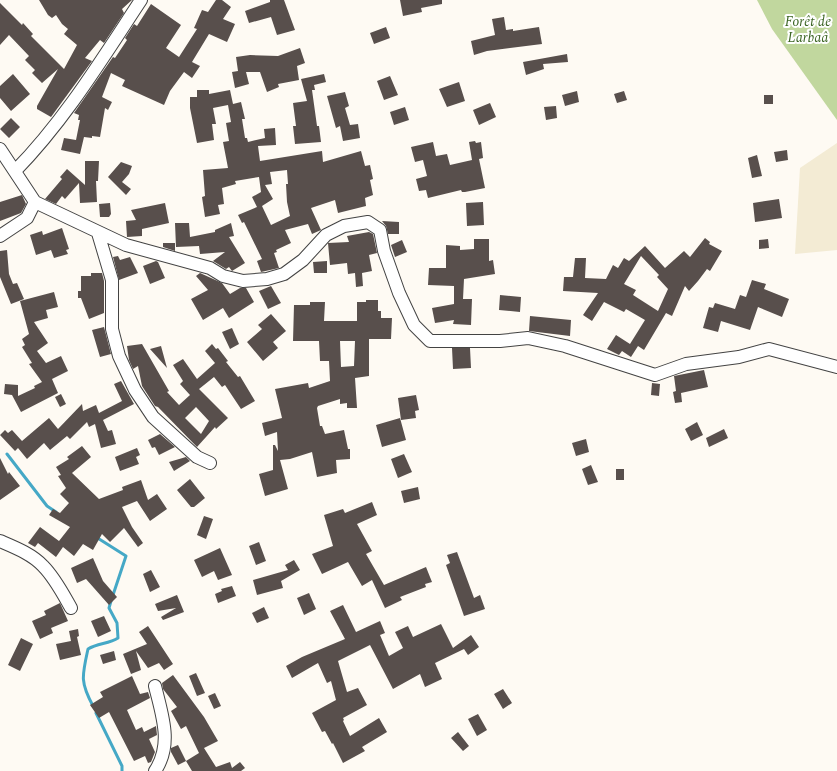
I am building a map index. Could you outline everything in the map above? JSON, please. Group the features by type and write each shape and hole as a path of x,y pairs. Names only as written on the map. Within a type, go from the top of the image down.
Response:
{"street":[{"path":"15,171 38,148 85,86 141,0"},
{"path":"0,149 35,202 126,245 210,268 223,276 243,281 267,279 284,274 303,260 326,235 344,226 368,222 380,230 384,251 399,293 414,325 430,341 500,341 528,338 564,346 655,375 686,364 739,357 769,349 837,366"},
{"path":"0,236 27,218 35,202"},
{"path":"98,233 112,280 112,329 119,356 136,390 154,417 197,457 210,463"},
{"path":"0,541 20,550 43,565 54,579 71,608"},
{"path":"155,686 166,738 161,761 155,771"}],"shaded area":[{"path":"837,143 837,250 795,254 800,168"}],"green space":[{"name":"Forêt de Larbaâ","path":"757,0 837,0 837,120 772,29"}],"building":[{"path":"39,0 132,0 122,9 124,13 104,43 100,40 85,58 92,61 51,117 37,109 37,106 58,69 42,83 32,73 35,70 25,60 29,56 9,35 0,45 0,3 22,25 23,23 33,34 31,36 64,69 77,45 64,34 68,29 62,24 56,15 52,18 48,15"},
{"path":"216,0 222,0 231,7 223,19 235,24 227,42 209,34 192,62 200,66 192,78 184,72 170,91 164,105 122,86 125,80 111,73 102,97 112,102 108,110 105,108 100,137 84,137 80,154 61,150 64,138 76,140 80,120 78,120 79,115 74,113 113,57 115,58 127,40 125,38 134,24 137,26 151,4 181,25 166,48 179,57 197,29 194,28 202,10 208,12"},
{"path":"270,0 284,0 295,30 277,35 271,17 249,23 245,11 270,2"},
{"path":"400,0 442,0 442,4 421,8 422,12 403,16"},
{"path":"504,17 506,30 513,29 513,31 539,27 542,44 487,51 474,55 471,41 495,35 492,19"},
{"path":"386,27 390,38 374,44 370,33"},
{"path":"300,48 305,63 297,66 299,80 278,84 279,87 267,92 260,72 246,72 249,84 235,88 232,72 238,71 236,57 250,55 278,56"},
{"path":"567,54 568,62 543,64 544,69 526,75 523,62"},
{"path":"13,74 30,94 11,111 0,98 0,86"},
{"path":"324,74 326,82 314,85 315,90 312,90 317,126 319,126 321,142 295,144 293,126 296,126 293,103 307,101 301,79"},
{"path":"390,76 398,95 384,100 377,81"},
{"path":"459,82 465,101 447,107 439,89"},
{"path":"197,90 209,90 209,94 230,90 233,104 241,102 245,119 242,119 245,138 247,138 248,142 265,138 264,129 275,128 276,145 258,146 260,161 322,151 323,162 361,151 365,166 370,165 373,179 370,180 373,195 365,198 366,206 338,213 335,200 311,208 321,230 312,234 308,224 285,230 291,243 276,250 277,252 274,253 279,268 261,272 257,261 262,259 244,222 242,223 238,215 257,207 252,197 261,192 259,177 235,181 236,184 222,188 224,204 218,205 220,214 205,217 202,197 205,196 203,170 228,168 223,142 229,141 226,123 231,122 228,105 213,108 216,124 212,124 214,140 197,143 190,108 190,97 197,97","holes":["287,170 288,184 286,184 287,202 290,216 271,225 262,206 273,199 265,185 272,184 270,172"]},
{"path":"577,91 579,102 565,106 562,95"},
{"path":"624,91 627,100 617,103 614,94"},
{"path":"345,92 349,106 345,108 350,125 358,124 360,138 343,141 340,126 336,128 327,96"},
{"path":"764,95 773,95 773,104 764,104"},
{"path":"490,103 496,117 479,125 473,110"},
{"path":"556,106 557,118 546,120 544,107"},
{"path":"405,107 409,120 394,125 390,112"},
{"path":"11,118 20,127 9,138 0,129"},
{"path":"475,141 476,143 481,142 483,158 479,159 485,188 465,192 462,192 461,190 428,198 426,190 419,191 416,179 427,176 423,160 415,162 411,147 433,142 436,156 447,154 450,165 472,160 469,142"},
{"path":"787,150 788,160 776,162 774,152"},
{"path":"757,155 762,176 752,178 748,158"},
{"path":"85,161 99,161 98,181 96,181 97,202 80,203 79,183 65,199 62,196 56,204 45,199 62,179 60,177 67,169 85,185"},
{"path":"121,162 132,166 129,174 122,182 131,189 126,195 108,177"},
{"path":"22,195 26,204 21,213 0,221 0,202"},
{"path":"779,199 782,218 755,222 753,203"},
{"path":"483,202 484,225 467,226 466,203"},
{"path":"110,203 111,214 109,217 100,217 99,204"},
{"path":"165,203 169,223 142,229 142,236 127,237 126,221 136,220 131,210"},
{"path":"382,221 399,222 399,234 388,234 386,226"},
{"path":"175,223 189,223 190,237 215,232 215,230 231,223 234,236 229,237 245,263 232,271 229,267 226,269 213,261 225,252 200,254 199,246 176,247"},
{"path":"62,228 69,249 66,250 68,254 54,258 51,250 36,255 30,235 42,231 43,235"},
{"path":"369,232 373,234 377,253 369,255 372,271 362,273 363,286 356,287 355,273 348,274 347,263 330,265 328,243 349,242 347,236"},
{"path":"705,238 710,242 709,244 722,251 710,271 707,269 689,291 685,286 672,316 666,313 644,350 638,346 631,357 622,351 619,355 607,349 616,335 630,344 645,320 626,309 624,312 604,302 592,321 583,315 598,293 563,291 564,277 573,277 575,258 586,258 585,278 606,279 613,265 618,268 624,258 629,261 645,246 665,268 684,251 690,257","holes":["641,256 659,275 657,277 668,289 658,311 633,295 636,290 624,284"]},
{"path":"474,239 489,239 489,261 493,260 495,274 464,279 463,299 472,299 471,325 453,324 454,320 435,323 432,308 454,304 454,286 428,285 429,268 446,268 446,245 460,246 460,250 474,249"},
{"path":"768,239 769,248 759,249 759,240"},
{"path":"402,240 407,252 395,257 391,245"},
{"path":"163,243 175,243 175,251 163,247"},
{"path":"7,250 9,274 13,284 17,283 24,299 11,304 0,277 0,251"},
{"path":"118,256 120,260 130,257 138,273 119,280 113,257"},
{"path":"156,261 158,262 165,278 150,284 143,266"},
{"path":"327,261 327,273 314,273 313,262"},
{"path":"91,273 102,273 104,281 104,313 89,319 81,298 78,298 78,291 81,291 81,276 91,276"},
{"path":"200,273 222,283 230,294 240,288 246,288 254,302 229,318 223,308 203,320 191,299 208,290 196,276"},
{"path":"752,280 766,284 764,289 789,299 782,317 758,307 750,330 721,321 718,332 703,328 709,307 713,308 715,303 735,309 740,295 746,297"},
{"path":"271,286 281,303 268,309 259,291"},
{"path":"54,292 58,307 46,310 48,318 34,322 48,343 37,351 46,363 61,356 68,371 52,379 58,393 21,412 12,395 4,394 5,384 18,385 18,396 35,388 34,386 42,382 29,364 32,363 22,347 25,345 22,339 29,334 20,301"},
{"path":"500,295 521,297 520,312 499,310"},
{"path":"366,300 378,300 378,311 381,311 381,318 392,318 391,339 369,339 369,376 355,378 357,408 347,408 347,403 340,404 340,399 318,406 317,408 320,426 322,426 325,434 344,430 348,449 350,449 350,459 336,460 337,473 317,477 312,452 290,459 280,460 288,489 265,496 259,474 273,470 273,445 275,445 278,451 277,432 265,436 262,423 282,418 275,389 308,383 309,388 330,381 329,361 320,361 319,341 293,341 294,305 310,305 310,302 325,302 324,321 357,321 357,302 366,302","holes":["340,341 355,341 354,366 341,367"]},
{"path":"271,314 286,331 273,342 278,348 263,361 247,342 262,329 258,325"},
{"path":"530,316 571,320 570,336 529,331"},
{"path":"104,327 111,354 100,357 92,330"},
{"path":"232,328 239,344 230,349 222,332"},
{"path":"142,344 169,391 167,392 179,405 190,395 180,384 183,381 173,365 183,359 197,379 215,363 205,351 212,344 216,349 218,348 228,361 226,362 238,377 240,376 255,401 241,409 225,385 222,387 214,377 199,389 228,418 216,429 215,427 197,447 158,407 155,406 142,386 138,366 133,369 129,360 127,346","holes":["196,407 209,421 201,434 185,418"]},
{"path":"161,346 167,368 150,349"},
{"path":"452,348 470,348 471,368 453,369"},
{"path":"704,370 708,387 681,393 682,402 675,403 673,392 676,391 674,376"},
{"path":"121,381 134,404 103,420 108,431 112,430 116,444 101,448 95,424 89,427 87,422 70,439 67,436 50,450 44,443 27,459 18,448 15,451 0,435 5,430 8,433 12,430 22,441 49,418 58,429 82,404 83,411 96,405 99,413 122,401 114,384"},
{"path":"652,383 660,384 659,396 651,395"},
{"path":"61,394 66,404 60,407 55,397"},
{"path":"416,395 419,410 415,411 416,418 401,420 398,398"},
{"path":"400,418 406,440 382,447 376,425"},
{"path":"697,422 703,435 691,441 685,429"},
{"path":"724,429 728,438 709,447 706,438"},
{"path":"160,434 175,447 159,455 155,447 152,448 148,440"},
{"path":"586,439 589,452 576,456 572,443"},
{"path":"82,446 91,457 72,473 99,499 123,490 122,487 141,480 148,500 157,494 167,509 150,521 137,501 122,507 132,527 143,543 138,547 124,528 110,542 102,534 93,550 83,544 74,556 63,547 56,557 38,543 35,547 28,543 40,527 59,541 70,527 49,515 53,509 60,513 69,503 60,494 66,488 58,476 61,475 56,467 69,459 67,457"},
{"path":"137,448 140,455 136,457 139,464 120,471 115,457"},
{"path":"404,454 412,472 398,478 391,459"},
{"path":"186,457 190,461 174,471 169,462"},
{"path":"0,458 8,474 9,472 20,486 0,500"},
{"path":"591,465 598,482 588,485 582,469"},
{"path":"616,469 624,469 624,480 616,480"},
{"path":"190,479 205,498 194,507 191,507 177,490"},
{"path":"418,487 420,499 404,503 401,491"},
{"path":"372,502 377,515 357,524 372,551 366,554 384,585 426,567 432,582 425,584 426,587 400,597 402,600 385,608 372,580 362,586 348,562 322,574 312,554 333,546 324,515 343,509 345,513"},
{"path":"204,516 213,519 206,539 197,535"},
{"path":"259,542 266,561 256,565 249,546"},
{"path":"220,548 232,575 218,580 214,571 202,577 194,560"},
{"path":"457,552 474,598 480,595 485,609 464,616 446,565 450,563 447,555"},
{"path":"93,558 103,581 117,597 109,605 86,579 77,583 71,568"},
{"path":"294,560 300,570 281,581 283,588 257,595 253,580 288,570 285,565"},
{"path":"151,570 160,587 150,592 143,574"},
{"path":"232,586 236,596 218,603 215,594 222,591 221,589"},
{"path":"309,593 316,609 304,615 297,598"},
{"path":"177,595 184,612 163,620 161,617 176,608 158,611 155,604"},
{"path":"60,603 68,621 51,628 53,633 40,639 32,621 46,615 44,611"},
{"path":"343,605 356,632 380,621 385,633 380,635 389,656 403,648 395,632 408,626 413,637 441,624 453,648 471,635 479,647 468,655 464,649 435,663 442,679 425,687 420,674 393,689 370,645 338,661 347,692 358,688 367,705 343,718 350,736 379,718 387,732 362,747 365,751 343,763 333,743 332,744 325,731 322,732 312,713 336,700 331,681 327,683 318,663 292,678 286,666 302,657 345,639 330,611"},
{"path":"264,607 269,618 257,623 252,613"},
{"path":"104,616 111,631 98,637 91,621"},
{"path":"148,626 173,664 164,670 159,663 148,668 136,651 141,670 131,674 123,654 147,644 139,632"},
{"path":"78,629 79,636 77,637 81,655 60,660 56,644 71,641 69,631"},
{"path":"21,638 33,644 20,671 8,665"},
{"path":"114,651 116,660 103,664 100,655"},
{"path":"196,673 205,693 197,696 189,676"},
{"path":"173,675 204,717 218,741 204,748 216,767 230,762 232,768 240,762 245,768 241,771 192,771 186,761 199,753 186,726 181,729 171,711 177,707 163,689 162,683"},
{"path":"132,676 140,694 148,692 150,698 127,710 136,730 142,727 144,732 156,726 157,735 149,739 155,752 151,762 148,763 145,756 134,761 109,712 99,718 90,705 103,697 100,692"},
{"path":"503,689 512,703 503,709 494,694"},
{"path":"215,693 221,706 214,709 208,696"},
{"path":"478,714 487,730 477,736 468,719"},
{"path":"458,732 469,746 463,751 451,738"},
{"path":"178,745 186,761 178,765 171,752 171,748"}],"waterway":[{"path":"7,454 47,506 56,512"},
{"path":"96,537 126,556 113,595"},
{"path":"93,706 84,685 84,666 88,649 118,638 117,623 109,608 111,601"},
{"path":"96,713 122,766 122,771"}]}
